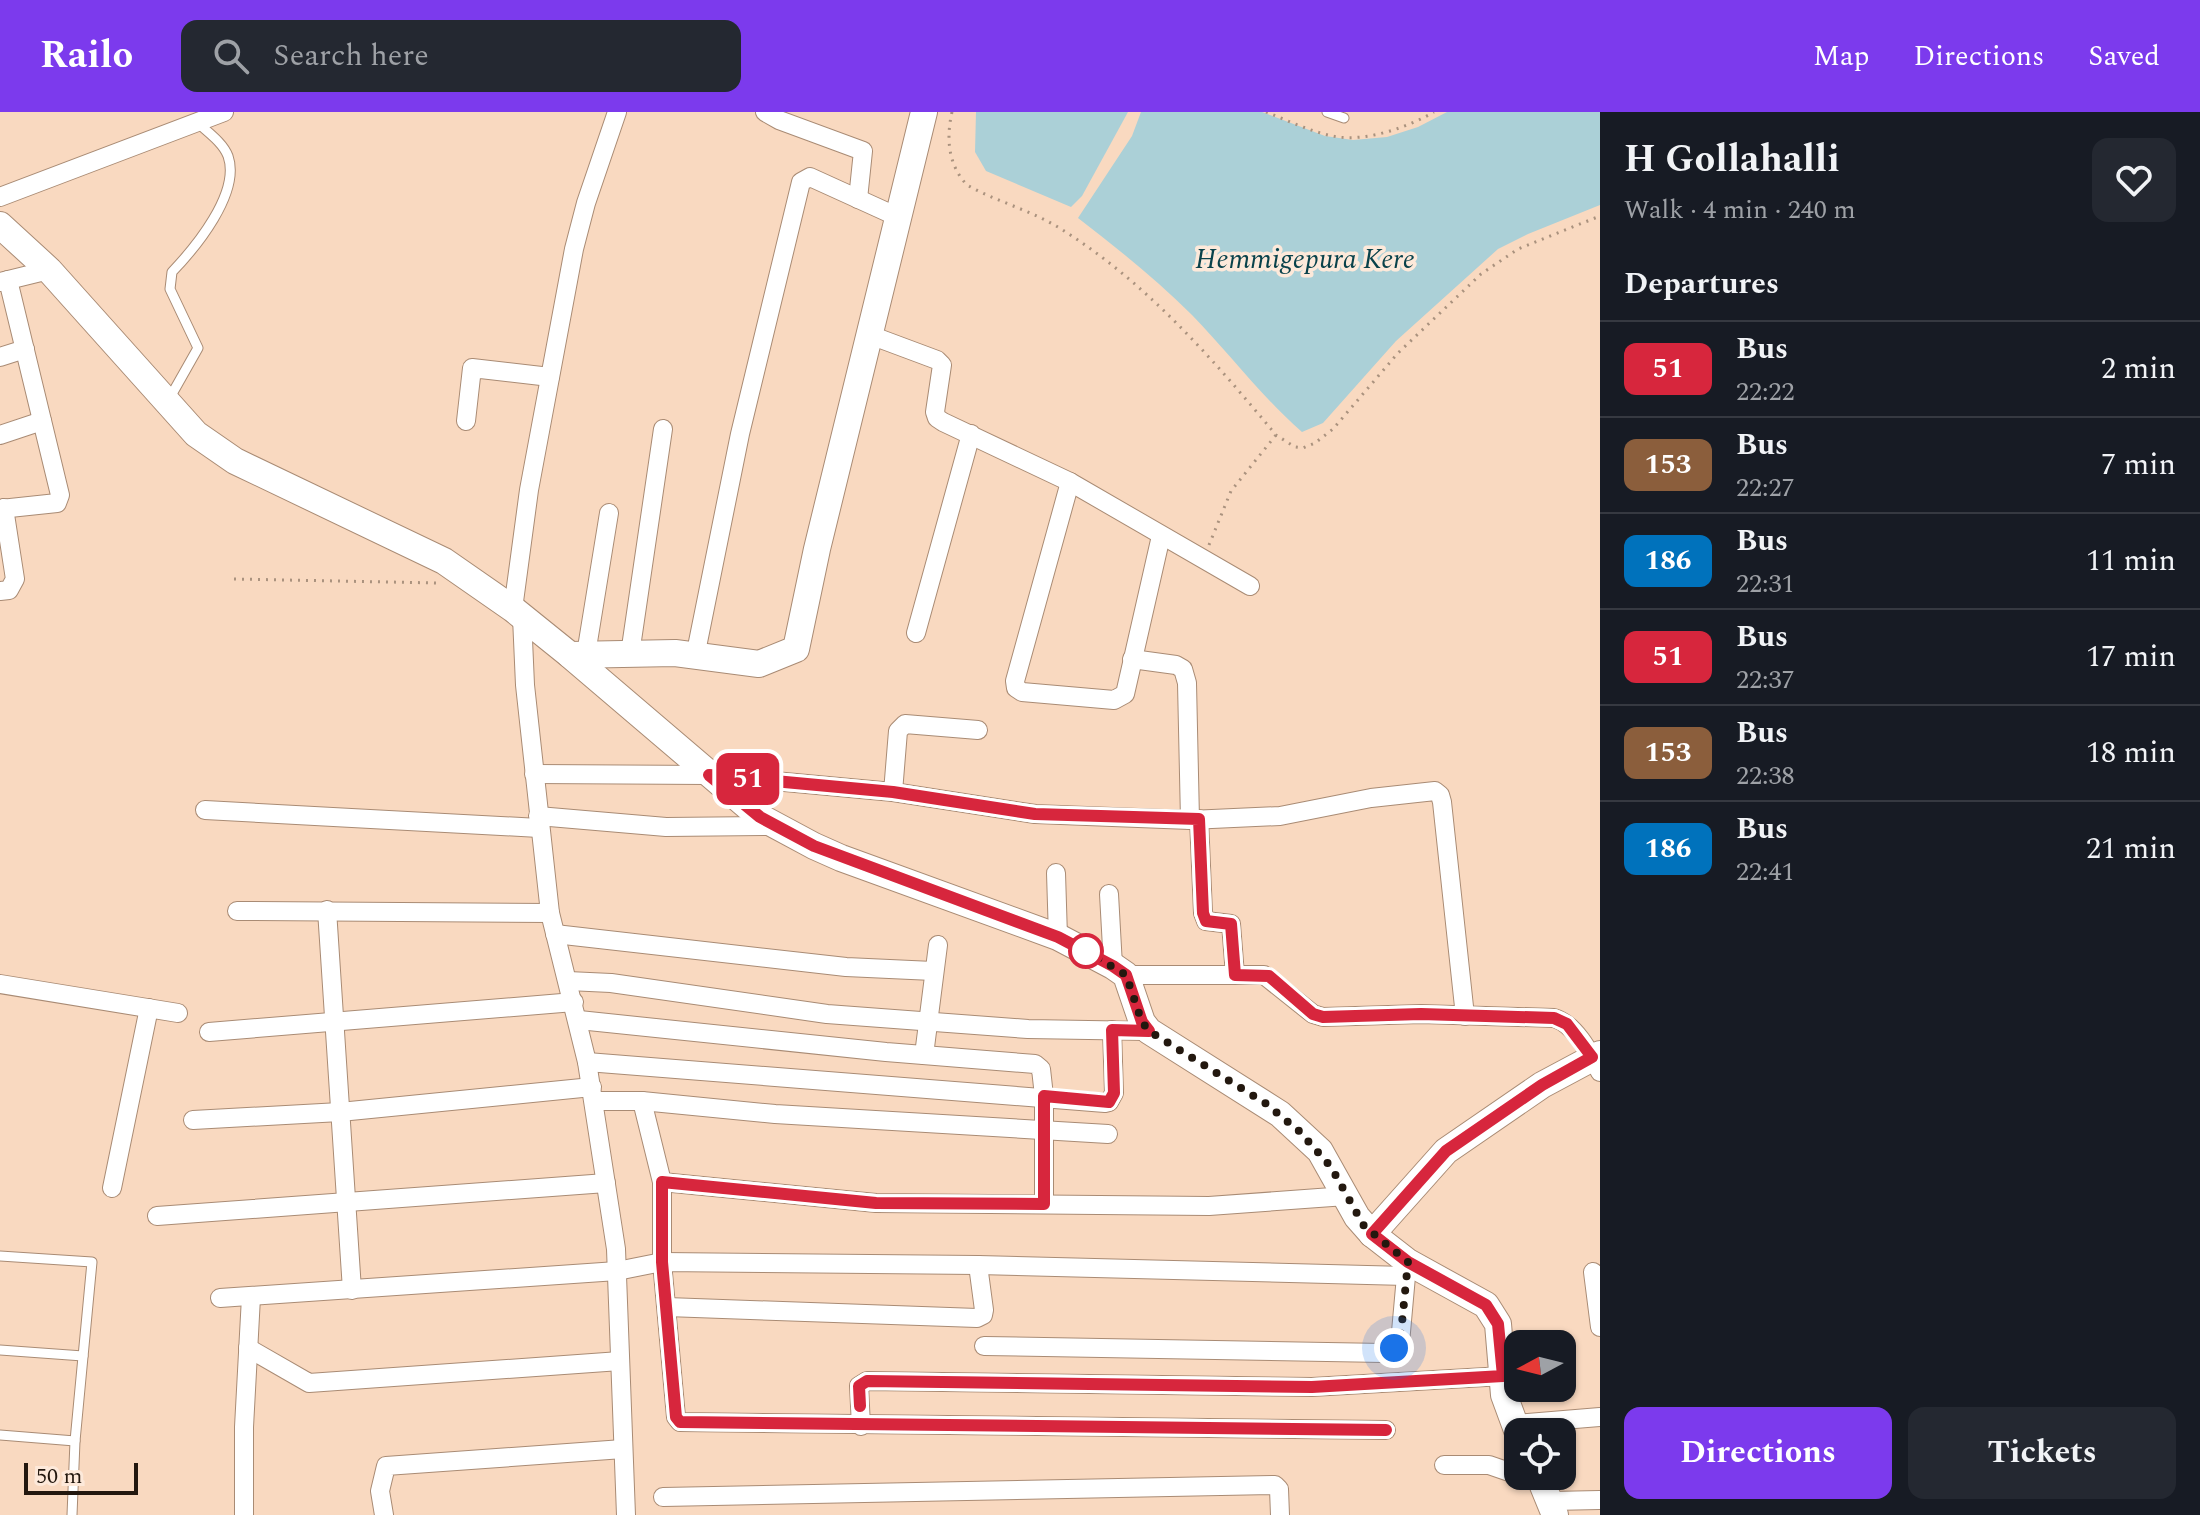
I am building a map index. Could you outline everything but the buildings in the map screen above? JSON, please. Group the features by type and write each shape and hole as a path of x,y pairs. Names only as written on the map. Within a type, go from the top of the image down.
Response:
{"street":[{"path":"0,197 224,112"},
{"path":"617,112 590,190 574,249 529,490 518,613 550,913 576,1011 593,1094 617,1271 626,1515"},
{"path":"765,112 863,151 858,199"},
{"path":"578,654 675,653 759,664 796,649 817,549 924,112"},
{"path":"695,657 740,434 801,182 810,177 898,217"},
{"path":"0,225 49,270 196,434 235,461 444,561 470,577 578,654 709,775 775,826 841,858 1058,937 1119,971 1269,976 1317,1016 1465,1016 1561,1020 1567,1024 1597,1061 1542,1085 1446,1151 1372,1234"},
{"path":"0,591 9,590 15,579 2,509 59,500 25,349 4,281 49,270"},
{"path":"870,335 937,360 942,365 935,412 937,418 1070,482 1250,586"},
{"path":"0,357 25,349"},
{"path":"466,421 472,368 550,377"},
{"path":"0,435 42,421"},
{"path":"630,654 663,429"},
{"path":"916,633 971,434"},
{"path":"1070,482 1015,681 1016,688 1022,692 1114,700 1125,694 1161,536"},
{"path":"578,654 609,513"},
{"path":"1132,659 1176,665 1183,669 1187,683 1194,819 1203,913 1206,921 1231,924 1235,975"},
{"path":"893,792 898,731 905,724 978,730"},
{"path":"534,774 709,775 893,792 1035,814 1194,819 1280,816 1371,798 1438,792 1442,802 1465,1016"},
{"path":"205,810 666,827 775,826"},
{"path":"1056,873 1058,937"},
{"path":"1109,894 1119,971 1142,1022 1149,1031 1265,1103 1290,1122 1320,1151 1357,1217 1407,1269 1486,1305 1498,1324 1504,1395 1512,1418"},
{"path":"327,910 352,1290"},
{"path":"237,911 550,913"},
{"path":"555,934 846,967 933,971"},
{"path":"924,1055 938,945"},
{"path":"568,981 642,987 827,1014 1028,1029 1149,1031"},
{"path":"0,984 178,1013"},
{"path":"112,1188 149,1008"},
{"path":"209,1032 335,1022 576,1011 924,1055 1035,1064 1041,1069 1044,1096 1044,1204"},
{"path":"949,1057 953,1023"},
{"path":"587,1062 1109,1102 1114,1093 1112,1030"},
{"path":"193,1120 593,1094 775,1114 1108,1134"},
{"path":"642,1101 662,1182 662,1262 676,1417 680,1422 1386,1430"},
{"path":"662,1182 876,1203 1209,1206 1346,1196"},
{"path":"157,1216 606,1183"},
{"path":"220,1298 617,1271 662,1262 1407,1269"},
{"path":"667,1307 977,1318 983,1315 984,1310 978,1265"},
{"path":"984,1346 1384,1353 1400,1343 1407,1269"},
{"path":"1593,1272 1600,1327"},
{"path":"244,1515 251,1297"},
{"path":"248,1348 309,1383 620,1361"},
{"path":"861,1426 859,1386 867,1381 1312,1387 1503,1376"},
{"path":"1576,1420 1600,1417"},
{"path":"384,1515 380,1491 386,1466 623,1449"},
{"path":"1444,1465 1489,1465 1504,1472"},
{"path":"663,1497 1275,1485 1279,1489 1280,1515"},
{"path":"1548,1490 1600,1500"}],"lane":[{"path":"1327,112 1344,118"},
{"path":"167,403 198,348 170,289 169,279 214,220 230,169 222,146 199,124"},
{"path":"0,1256 92,1262 75,1441 72,1515"},
{"path":"0,1350 83,1356"},
{"path":"0,1435 75,1441"}],"path":[{"path":"952,112 948,135 950,150 960,178 967,185 1031,212 1061,229 1152,297 1276,435 1295,447 1315,443 1333,429 1398,353 1481,274 1518,249 1600,216"},
{"path":"1203,560 1231,491 1276,435"},
{"path":"234,579 456,583 470,577"}],"water":[{"path":"976,112 1128,112 1082,196 1071,207 986,171 975,152"},
{"name":"Hemmigepura Kere","path":"1141,112 1262,112 1325,136 1353,140 1387,137 1418,127 1447,112 1600,112 1600,205 1498,249 1396,341 1323,423 1302,432 1179,302 1078,218 1132,136"}],"bus line":[{"name":"51","path":"860,1406 859,1386 867,1381 1312,1387 1503,1376 1498,1324 1486,1305 1408,1262 1372,1234 1446,1151 1542,1085 1592,1057 1567,1024 1554,1018 1421,1014 1323,1017 1313,1014 1269,976 1235,975 1231,924 1206,921 1203,913 1199,819 1035,814 893,792 709,775 760,817 814,846 1058,937 1113,966 1126,975 1142,1022 1149,1031 1112,1030 1114,1093 1109,1102 1044,1096 1044,1204 876,1203 662,1182 662,1262 676,1417 680,1422 1386,1430"}],"route":[{"path":"1086,951 1126,975 1142,1022 1149,1031 1265,1103 1320,1151 1364,1226 1408,1262 1400,1343 1394,1348"}]}
